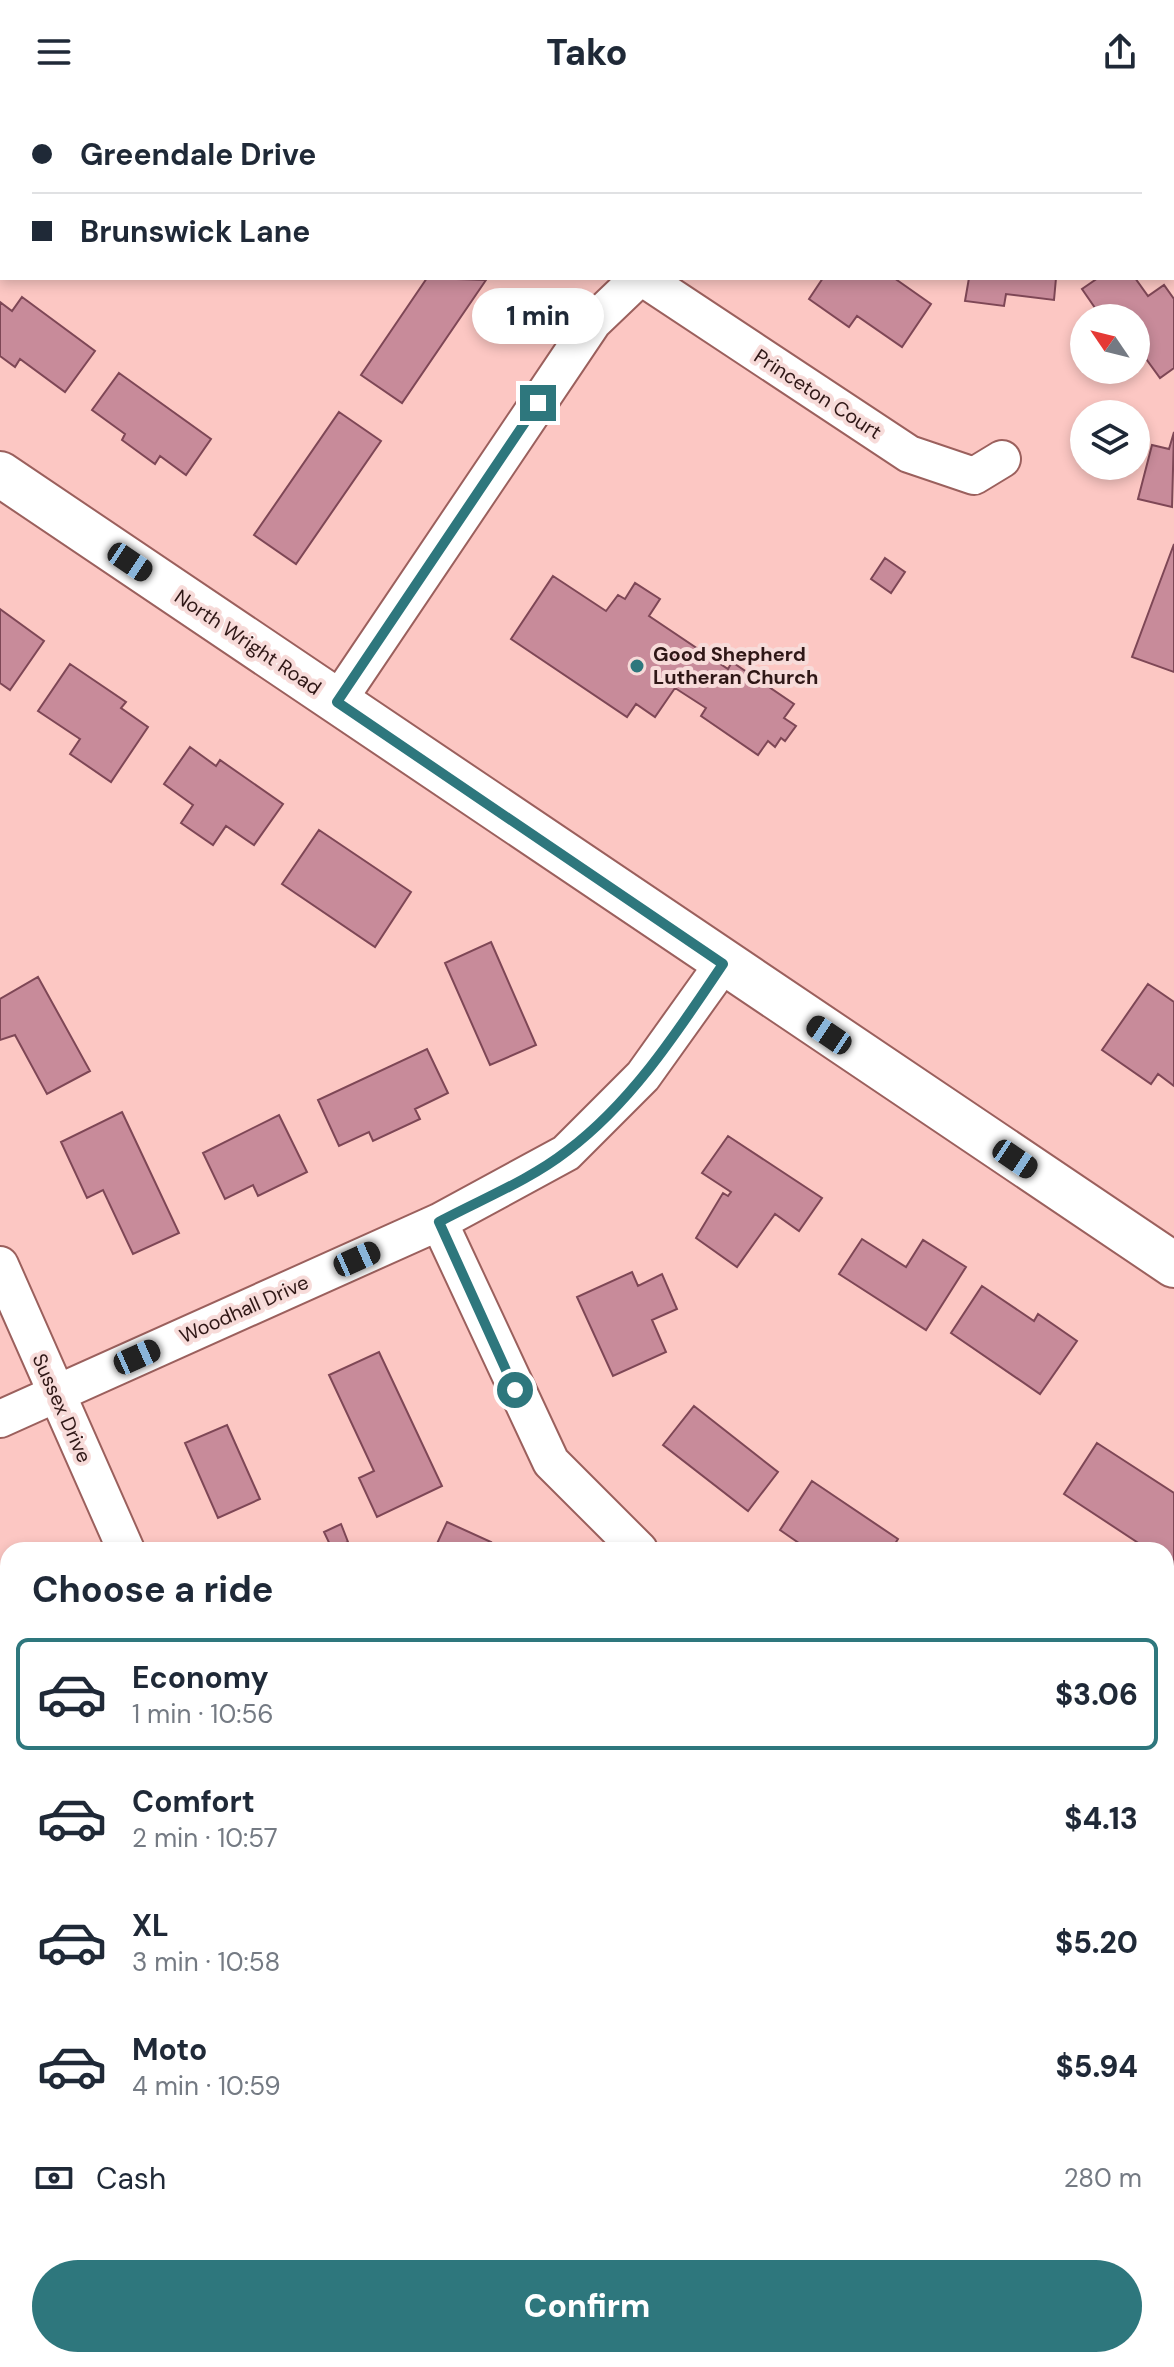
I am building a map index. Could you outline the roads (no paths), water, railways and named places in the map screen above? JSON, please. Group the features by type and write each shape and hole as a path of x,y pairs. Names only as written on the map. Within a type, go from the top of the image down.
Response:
{"main road":[{"name":"North Wright Road","path":"0,474 1174,1265"}],"street":[{"path":"337,702 593,322 639,280"},
{"name":"Princeton Court","path":"644,280 909,454 974,476 1002,459"},
{"name":"Woodhall Drive","path":"0,1419 439,1222 566,1153 610,1113 643,1076 723,964"},
{"path":"439,1222 551,1462 631,1542"},
{"name":"Sussex Drive","path":"0,1265 122,1542"}],"place":[{"name":"Good Shepherd Lutheran Church","path":"637,666"}]}
